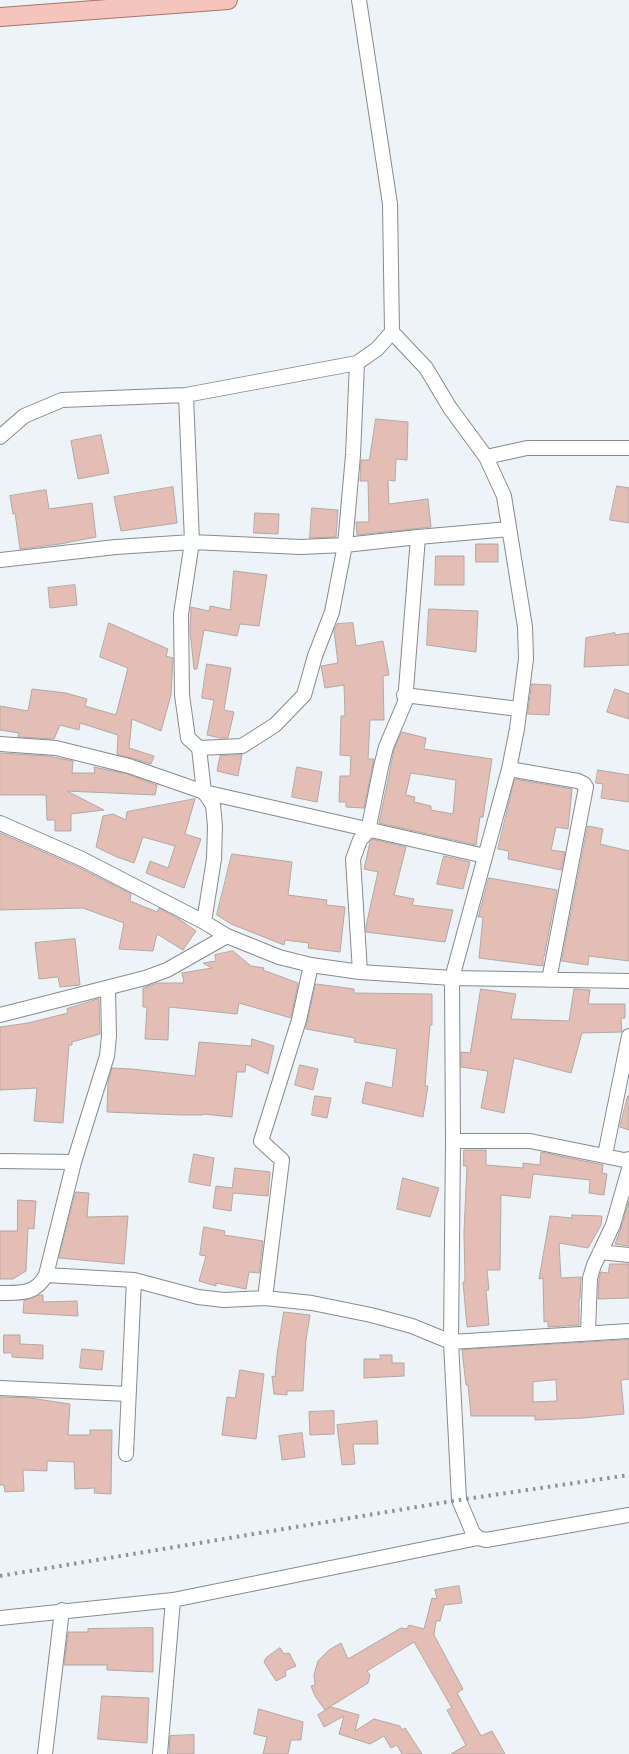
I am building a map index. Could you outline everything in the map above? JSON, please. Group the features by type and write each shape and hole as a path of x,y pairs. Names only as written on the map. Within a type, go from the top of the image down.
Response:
{"main road":[{"path":"0,17 228,0"}],"street":[{"path":"0,437 24,416 62,400 186,395 357,363 377,349 392,332 390,204 359,0"},
{"path":"392,332 426,368 450,408 486,457 497,478 504,496 525,626 526,659 509,769 452,978 451,1342 459,1500 471,1530 478,1538"},
{"path":"186,395 192,542 182,614 182,695 188,738 200,748 242,746 275,725 304,695 315,656 332,612 345,545 353,455 357,363"},
{"path":"486,457 527,448 629,448"},
{"path":"0,560 116,547 192,542 301,547 345,545 509,529"},
{"path":"360,972 353,859 360,840 368,831 386,746 405,702 404,695 418,537"},
{"path":"404,695 519,708"},
{"path":"0,744 56,748 129,766 204,792 368,831 485,856"},
{"path":"200,748 204,792 213,805 215,826 214,858 204,922"},
{"path":"509,769 578,781 586,787 549,980"},
{"path":"0,823 82,859 204,922 227,936 279,956 311,965 360,972 452,978 629,981"},
{"path":"0,1015 108,989 145,978 167,970 227,936"},
{"path":"265,1298 282,1160 261,1141 299,1020 311,965"},
{"path":"0,1293 28,1292 40,1286 46,1275 74,1162 107,1056 109,1042 108,989"},
{"path":"605,1155 629,1036"},
{"path":"453,1141 530,1141 624,1160 629,1158"},
{"path":"0,1161 74,1162"},
{"path":"588,1333 590,1278 600,1252 623,1208 629,1169"},
{"path":"600,1252 629,1255"},
{"path":"46,1275 134,1280 198,1297 224,1300 265,1298 312,1303 363,1313 412,1326 451,1342 629,1331"},
{"path":"126,1454 134,1280"},
{"path":"0,1388 128,1394"},
{"path":"0,1618 62,1610 173,1600 478,1538 490,1540 629,1515"},
{"path":"160,1754 173,1600"},
{"path":"45,1754 62,1610"}],"building":[{"path":"376,419 408,422 407,460 396,459 395,481 388,480 389,504 428,499 431,527 357,535 356,522 369,522 368,481 360,481 361,460 369,460"},
{"path":"101,435 109,473 78,479 71,441"},
{"path":"617,486 629,488 629,523 610,520"},
{"path":"173,487 177,523 121,531 114,497"},
{"path":"46,490 49,509 92,503 96,537 20,549 15,513 13,514 10,496"},
{"path":"312,508 338,510 336,537 310,538"},
{"path":"255,513 279,514 278,534 254,533"},
{"path":"476,544 498,544 498,562 476,562"},
{"path":"436,556 464,556 464,585 435,585"},
{"path":"234,571 267,575 259,626 240,624 237,636 204,630 197,669 194,669 190,631 191,607 209,611 210,606 230,610"},
{"path":"75,585 77,605 50,608 48,588"},
{"path":"429,609 478,611 476,652 427,645"},
{"path":"109,623 168,649 166,656 173,658 171,695 161,731 132,719 129,748 154,756 151,764 117,754 118,735 80,723 79,730 60,725 54,739 18,737 19,733 0,730 0,706 28,711 32,689 66,693 87,699 85,706 116,715 128,668 100,657"},
{"path":"353,623 356,646 383,641 389,675 383,676 384,720 370,720 368,759 374,759 364,808 346,807 346,802 339,802 340,776 350,776 351,756 340,755 341,716 345,716 344,685 325,688 321,666 338,663 334,631 337,624"},
{"path":"615,633 615,635 629,633 629,665 584,667 586,638"},
{"path":"207,664 231,668 224,710 234,712 228,738 207,735 214,700 202,698"},
{"path":"532,684 551,685 549,715 528,714"},
{"path":"615,689 629,694 629,719 607,712"},
{"path":"402,732 426,738 424,749 492,759 483,817 480,817 476,845 379,823 394,750","holes":["411,773 456,780 453,814 431,810 431,806 414,802 415,797 406,795"]},
{"path":"0,753 48,756 73,761 72,773 95,773 94,767 127,774 157,785 155,795 67,791 104,810 71,814 71,831 55,831 55,820 47,820 46,795 0,795"},
{"path":"242,755 238,776 217,771 220,756"},
{"path":"297,767 322,772 317,802 292,797"},
{"path":"598,770 629,775 629,802 601,798 603,784 596,783"},
{"path":"515,779 572,789 568,829 556,827 551,850 565,852 561,870 508,859 509,851 498,849"},
{"path":"195,799 185,834 201,839 184,888 146,873 150,861 168,868 175,846 143,837 134,863 96,847 103,816 113,814 126,820 127,812"},
{"path":"588,826 603,829 600,844 629,851 629,961 589,956 588,965 562,961"},
{"path":"0,833 78,867 131,894 130,901 157,912 159,908 196,931 183,950 157,934 153,951 119,949 124,923 83,908 0,910"},
{"path":"372,839 406,847 394,895 414,899 412,905 453,910 445,942 366,932 378,872 364,869"},
{"path":"232,854 292,862 288,895 327,900 326,905 345,907 340,952 308,948 309,943 285,940 284,945 231,924 217,915"},
{"path":"444,856 470,862 463,889 437,884"},
{"path":"489,878 557,890 543,957 543,966 479,958 483,917 478,917"},
{"path":"75,939 80,985 60,987 58,977 39,979 35,943"},
{"path":"233,951 251,966 264,968 263,970 298,983 291,1018 239,1003 237,1014 169,1007 168,1040 145,1039 147,1007 143,1007 143,988 157,983 184,983 182,973 212,968 203,963 216,961 215,955"},
{"path":"316,984 354,989 354,993 432,994 432,1025 430,1025 425,1086 428,1086 423,1117 362,1103 366,1082 392,1088 397,1049 354,1042 355,1038 306,1029"},
{"path":"481,989 516,994 511,1019 569,1021 574,989 590,990 588,1004 625,1004 625,1018 621,1018 622,1032 582,1033 571,1073 514,1058 504,1113 481,1108 488,1071 461,1067 461,1052 470,1053"},
{"path":"99,999 100,1034 72,1042 72,1045 69,1045 63,1123 34,1121 37,1088 0,1090 0,1027 28,1023 68,1013 67,1009"},
{"path":"252,1039 274,1046 268,1074 246,1064 245,1072 237,1072 232,1117 203,1114 107,1112 108,1082 112,1068 195,1076 199,1042 251,1046"},
{"path":"300,1065 318,1069 313,1090 295,1085"},
{"path":"315,1096 331,1098 327,1118 312,1115"},
{"path":"629,1096 629,1130 620,1127"},
{"path":"464,1150 486,1150 486,1165 523,1168 523,1163 540,1165 541,1152 603,1165 602,1173 607,1174 604,1195 589,1193 590,1180 533,1174 530,1198 501,1195 500,1270 487,1270 489,1290 486,1290 489,1325 467,1327 463,1282 465,1282 464,1232 467,1166 464,1166"},
{"path":"194,1154 214,1158 210,1186 189,1182"},
{"path":"235,1168 270,1172 268,1196 233,1193 231,1211 213,1208 216,1186 232,1188"},
{"path":"403,1178 439,1188 430,1217 397,1209"},
{"path":"76,1192 89,1193 87,1217 128,1216 124,1264 59,1258"},
{"path":"18,1200 36,1201 34,1229 28,1228 26,1271 13,1279 0,1279 0,1231 17,1231"},
{"path":"629,1201 629,1246 615,1244 621,1228"},
{"path":"572,1215 602,1216 601,1225 588,1248 559,1243 561,1278 581,1277 579,1325 548,1327 548,1321 544,1322 543,1278 539,1279 550,1216 572,1218"},
{"path":"204,1227 225,1231 224,1235 263,1241 259,1273 249,1272 246,1289 216,1283 216,1286 199,1281 206,1256 200,1255"},
{"path":"610,1264 629,1264 629,1298 598,1299 601,1272 608,1273"},
{"path":"43,1295 43,1302 77,1301 78,1316 23,1313 24,1301"},
{"path":"284,1312 310,1315 306,1340 303,1391 287,1391 287,1395 274,1394 272,1376 275,1377"},
{"path":"4,1335 20,1335 20,1344 43,1345 43,1359 12,1357 12,1353 4,1353"},
{"path":"629,1340 629,1379 621,1380 624,1414 535,1420 535,1416 471,1416 462,1350","holes":["556,1380 557,1401 533,1402 533,1382"]},
{"path":"82,1349 104,1351 102,1370 80,1368"},
{"path":"380,1355 392,1355 392,1363 404,1363 404,1376 364,1378 364,1359 381,1359"},
{"path":"240,1370 264,1374 256,1439 222,1435 227,1397 235,1398"},
{"path":"0,1397 30,1398 70,1404 68,1435 90,1435 90,1430 112,1430 111,1494 94,1493 95,1488 75,1489 74,1462 47,1461 47,1471 23,1470 24,1491 5,1492 4,1485 0,1485"},
{"path":"334,1411 334,1434 310,1435 309,1412"},
{"path":"377,1421 378,1444 353,1444 355,1464 342,1465 337,1425"},
{"path":"302,1433 305,1457 282,1460 279,1436"},
{"path":"459,1586 462,1603 444,1605 440,1621 436,1621 434,1635 463,1689 457,1693 481,1736 492,1731 505,1754 451,1754 466,1745 447,1710 452,1708 414,1642 367,1671 370,1675 368,1683 325,1710 315,1696 311,1686 315,1685 314,1675 318,1661 329,1650 341,1643 348,1659 401,1628 407,1629 409,1625 424,1629 432,1598 437,1599 435,1590"},
{"path":"153,1628 153,1672 107,1670 107,1665 64,1665 68,1632 88,1632 88,1629"},
{"path":"280,1648 284,1654 289,1653 296,1666 285,1671 286,1676 276,1681 264,1662 266,1658"},
{"path":"102,1696 149,1698 147,1743 98,1739"},
{"path":"331,1707 359,1715 355,1731 374,1719 400,1726 402,1730 405,1728 422,1754 402,1754 397,1745 391,1748 384,1736 370,1744 339,1734 344,1716 324,1727 318,1715"},
{"path":"259,1709 303,1722 301,1740 291,1740 288,1754 263,1754 267,1737 254,1734"},
{"path":"194,1735 194,1754 169,1754 170,1736"}],"railway":[{"path":"0,1576 459,1500 629,1475"}]}
